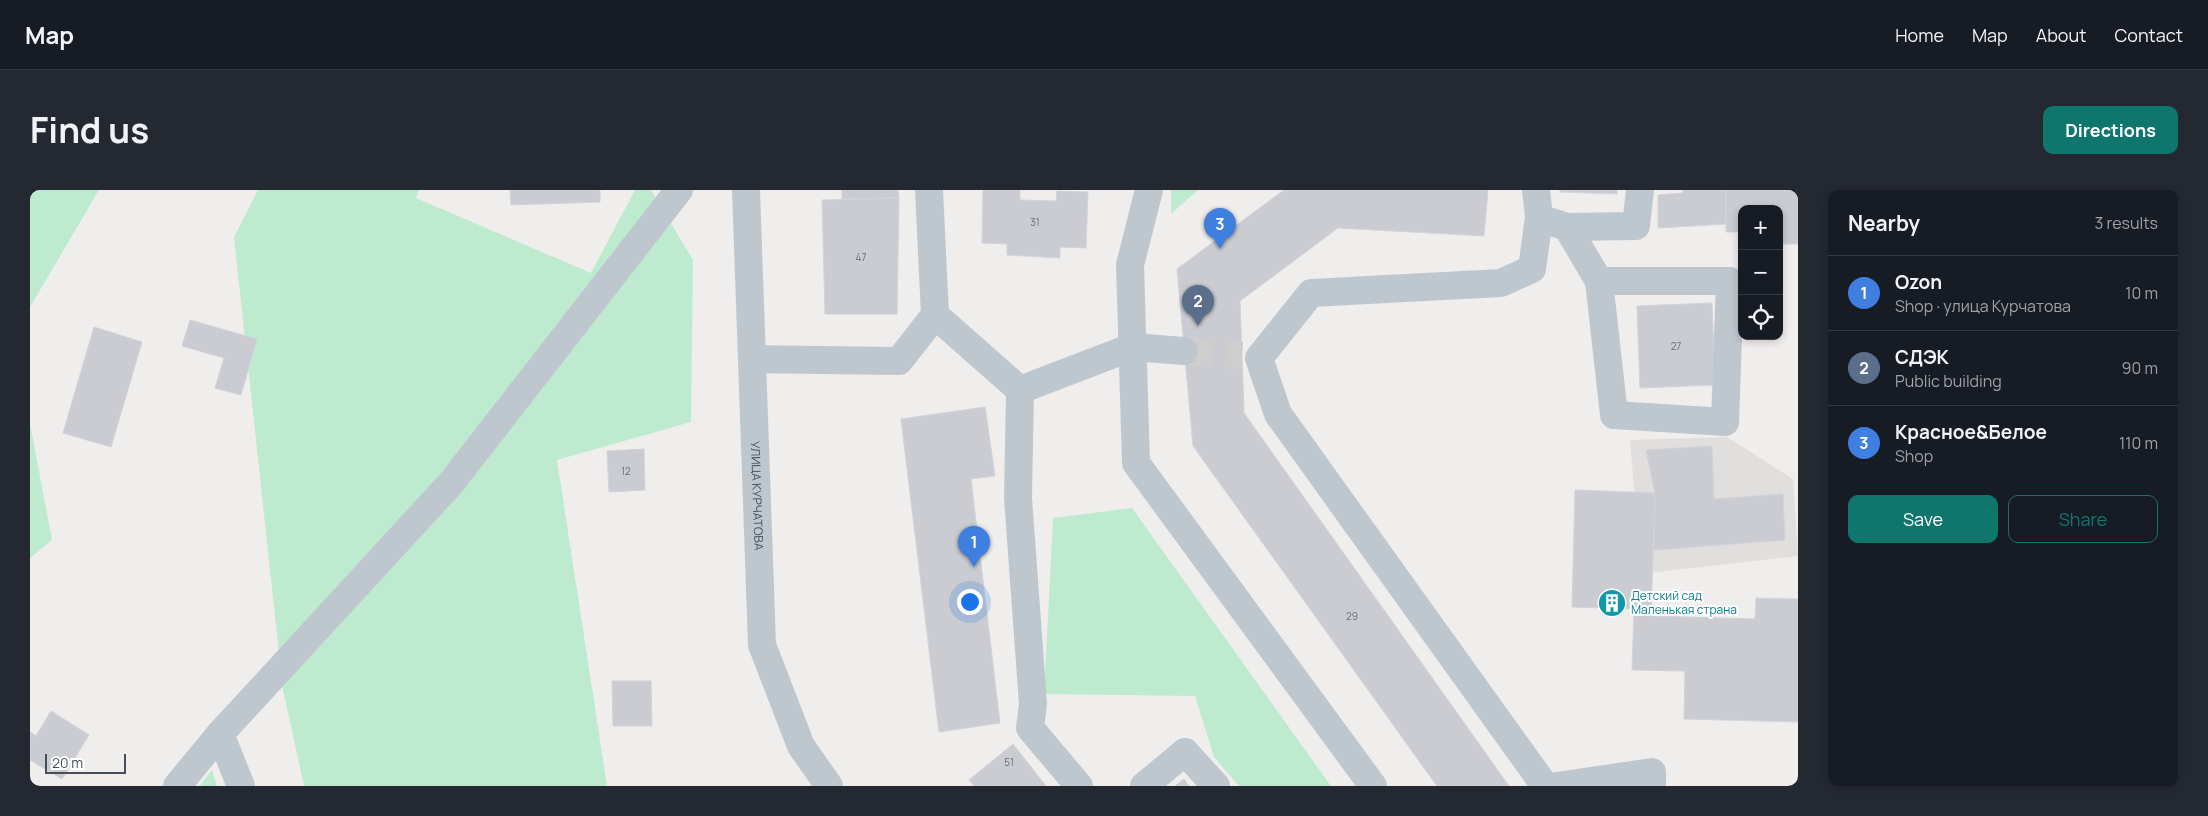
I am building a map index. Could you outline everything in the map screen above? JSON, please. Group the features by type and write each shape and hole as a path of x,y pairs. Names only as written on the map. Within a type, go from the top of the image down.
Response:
{"street":[{"path":"177,786 220,734 451,483 679,190"},
{"name":"УЛИЦА КУРЧАТОВА","path":"746,190 762,645 801,746 829,786"},
{"path":"752,359 899,361 935,315 929,190"},
{"path":"1149,190 1130,265 1136,462 1373,786"},
{"path":"1536,190 1539,217 1532,269 1501,283 1312,293 1250,357 1278,414 1545,786"},
{"path":"1539,217 1567,227 1636,226 1640,190"},
{"path":"1567,227 1599,281 1614,415 1725,422 1730,281 1599,281"},
{"path":"935,315 1020,390 1018,498 1033,704 1030,728 1080,786"},
{"path":"1020,390 1132,346 1184,351"},
{"path":"220,734 241,786"},
{"path":"1144,786 1185,752 1216,786"},
{"path":"1557,786 1652,772 1652,786"}],"shaded area":[{"path":"1727,437 1793,479 1798,556 1641,574 1630,440"}],"green space":[{"path":"30,190 99,190 30,307"},
{"path":"258,190 419,190 416,198 591,273 635,190 651,190 693,260 691,422 557,460 607,786 304,786 283,690 234,237"},
{"path":"1171,190 1198,190 1171,214"},
{"path":"30,423 52,540 30,558"},
{"path":"1132,508 1331,786 1239,786 1214,757 1195,696 1044,694 1053,518"},
{"path":"212,770 217,786 200,786"}],"building":[{"path":"510,190 600,190 600,202 511,205"},
{"path":"842,190 898,190 899,198 842,199"},
{"path":"983,190 1020,190 1020,200 1056,201 1057,191 1088,192 1086,248 1060,247 1060,258 1007,255 1007,244 982,243"},
{"path":"1284,190 1488,190 1484,236 1338,228 1240,301 1244,413 1509,786 1437,786 1193,446 1177,269"},
{"path":"1560,190 1617,190 1617,194 1560,192"},
{"path":"1683,190 1726,190 1726,224 1658,228 1658,195 1683,193"},
{"path":"1726,190 1798,190 1798,244 1783,244 1783,205 1738,205 1738,232 1726,232"},
{"path":"899,198 897,314 825,314 822,200"},
{"path":"1712,303 1715,385 1640,388 1637,306"},
{"path":"190,320 257,339 241,395 215,388 224,358 182,346"},
{"path":"94,327 142,342 111,447 63,433"},
{"path":"985,407 995,476 971,479 1000,723 939,732 901,419"},
{"path":"1712,446 1714,499 1783,494 1785,540 1654,550 1655,493 1646,450"},
{"path":"644,449 645,490 609,492 607,451"},
{"name":"Детский сад Маленькая страна","path":"1575,490 1655,493 1651,616 1755,619 1756,598 1798,599 1798,722 1684,719 1685,671 1632,670 1634,609 1572,607"},
{"path":"612,681 651,681 652,726 613,726"},
{"path":"51,711 89,735 62,779 30,760 30,732 36,736"},
{"path":"1013,744 1046,786 974,786 969,780"},
{"path":"1184,779 1189,786 1175,786"}],"tunnel":[{"path":"1184,351 1242,356"}],"place":[{"name":"Красное&Белое","path":"1220,249"},
{"name":"СДЭК","path":"1198,326"},
{"name":"Ozon","path":"974,567"},
{"name":"Детский сад Маленькая страна","path":"1612,603"}]}
